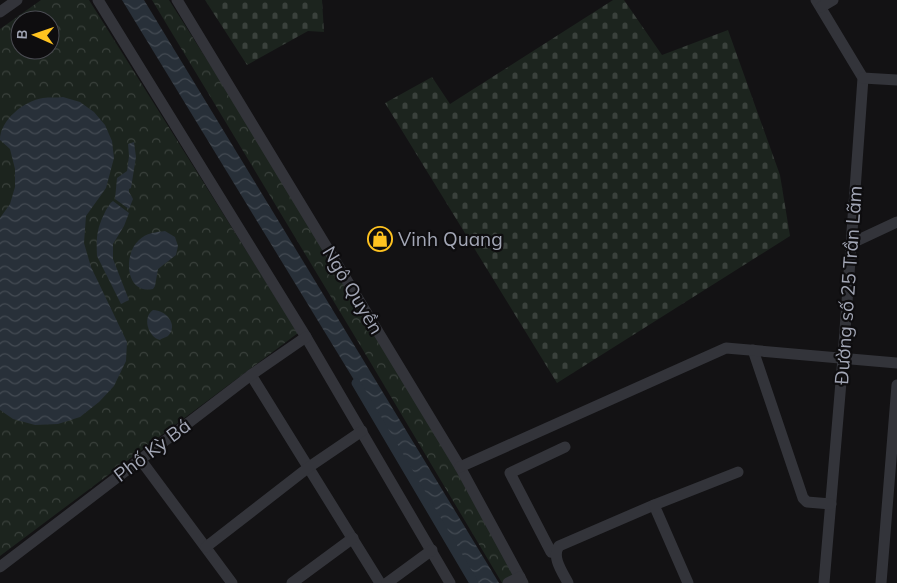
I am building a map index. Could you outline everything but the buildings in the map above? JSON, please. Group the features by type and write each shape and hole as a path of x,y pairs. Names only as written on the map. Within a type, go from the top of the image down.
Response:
{"street":[{"path":"0,12 17,0"},
{"path":"98,0 306,337 450,583"},
{"name":"Ngô Quyền","path":"177,0 460,467 522,580"},
{"path":"833,0 819,4 863,78 897,80"},
{"name":"Đường số 25 Trần Lãm","path":"824,583 852,242 863,78"},
{"path":"852,242 897,222"},
{"name":"Phố Kỳ Bá","path":"0,567 251,375 306,337"},
{"path":"460,467 726,348 897,363"},
{"path":"753,350 803,498 808,502 831,504"},
{"path":"251,375 380,583"},
{"path":"881,583 897,385"},
{"path":"206,547 309,467 362,431"},
{"path":"556,550 551,552 510,473 565,447"},
{"path":"140,459 232,583"},
{"path":"568,583 556,559 558,546 738,472"},
{"path":"654,505 688,583"},
{"path":"292,583 353,538"},
{"path":"386,583 432,550"},
{"path":"508,583 522,580"}],"green space":[{"path":"41,0 89,0 298,333 0,556 0,29 10,22 10,60 60,60 60,10 27,10"},
{"path":"152,0 169,0 215,72 393,362 520,583 502,583"},
{"path":"205,0 322,0 324,32 308,31 247,65"},
{"path":"613,0 624,0 662,55 728,30 780,175 790,236 557,383 385,103 432,77 450,104"}],"water":[{"path":"122,0 144,0 499,583 478,583"},
{"path":"63,97 80,102 94,112 105,125 112,141 114,158 106,188 86,216 84,243 91,267 127,342 126,361 114,386 99,402 80,417 58,424 35,425 13,419 0,410 0,218 10,204 15,187 15,169 10,149 0,140 4,125 21,107 43,98"},
{"path":"134,142 136,157 131,188 129,189 133,199 129,209 115,199 117,178 127,171 128,144"},
{"path":"113,201 129,213 124,226 113,244 113,259 129,300 121,304 97,256 99,227 106,210"},
{"path":"165,231 175,237 178,246 176,255 158,269 153,289 144,289 137,286 132,280 129,263 130,254 134,246 139,240 151,233"},
{"path":"153,310 166,315 172,323 171,332 160,340 152,335 148,327 148,317"}],"waterway":[{"path":"356,383 474,583"}],"place":[{"name":"Vinh Quang","path":"380,239"}]}
